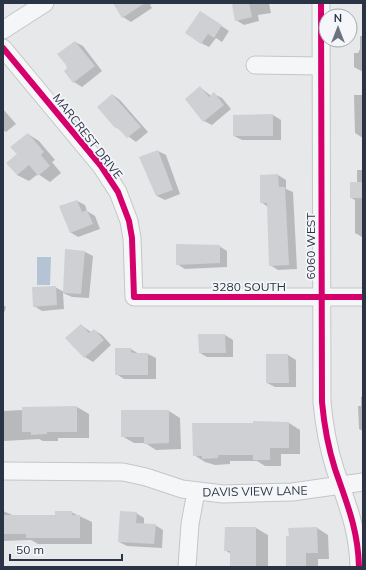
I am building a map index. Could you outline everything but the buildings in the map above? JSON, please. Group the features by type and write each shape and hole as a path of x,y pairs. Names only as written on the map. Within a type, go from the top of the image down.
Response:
{"street":[{"path":"3,30 45,3"},
{"name":"6060 WEST","path":"321,3 323,417 330,453 348,504 355,530 359,567"},
{"name":"MARCREST DRIVE","path":"3,48 101,166 118,192 129,221 132,238 134,297"},
{"path":"254,65 321,66"},
{"name":"3280 SOUTH","path":"134,297 363,297"},
{"name":"DAVIS VIEW LANE","path":"3,471 123,472 196,492 222,494 278,493 363,482"},
{"path":"187,567 190,531 196,492"}],"water":[{"path":"37,257 51,257 50,285 37,285"}],"cycle path":[{"path":"321,3 322,402 330,452 348,505 357,541 359,567"},
{"path":"3,48 101,166 118,192 129,221 132,238 134,297 363,297"}]}
